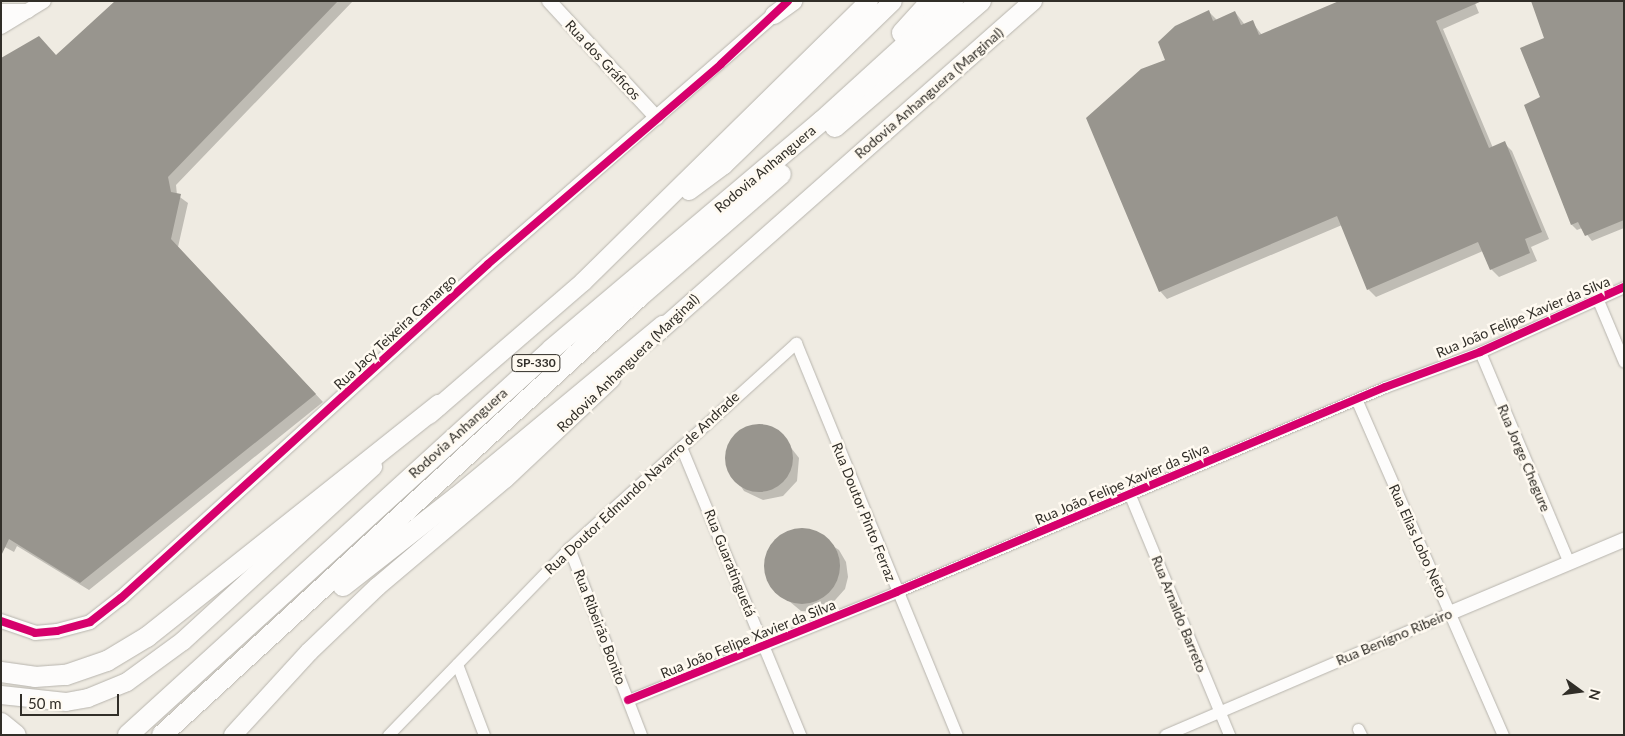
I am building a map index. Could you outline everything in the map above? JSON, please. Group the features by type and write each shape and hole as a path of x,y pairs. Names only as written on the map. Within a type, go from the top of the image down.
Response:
{"highway":[{"path":"774,15 793,1"},
{"path":"1,672 36,677 66,675 107,661 147,637 439,405 564,299 869,1"},
{"path":"627,238 724,165 893,1"},
{"path":"822,121 931,1"},
{"name":"Rodovia Anhanguera","path":"128,735 552,349 822,121 954,1"},
{"name":"Rodovia Anhanguera","path":"162,735 638,298 981,1"},
{"name":"Rodovia Anhanguera (Marginal)","path":"233,735 309,652 377,587 505,479 588,402 663,326 1033,1"},
{"path":"244,661 457,497 663,326"},
{"path":"1,695 66,702 108,691 144,671 260,574 439,405"},
{"path":"1,723 16,735"}],"street":[{"path":"1,27 44,1"},
{"name":"Rua dos Gráficos","path":"550,1 657,118"},
{"name":"Rua Jacy Teixeira Camargo","path":"1,621 36,634 90,622 319,420 488,264 657,118 788,1"},
{"path":"1,11 29,10"},
{"name":"Rua João Felipe Xavier da Silva","path":"628,700 896,592 1129,493 1357,401 1385,386 1480,352 1624,287"},
{"path":"1597,298 1624,362"},
{"name":"Rua Doutor Edmundo Navarro de Andrade","path":"388,735 569,548 796,343"},
{"name":"Rua Doutor Pinto Ferraz","path":"796,343 896,592 957,735"},
{"name":"Rua Jorge Chegure","path":"1480,352 1569,563"},
{"name":"Rua Elias Lobo Neto","path":"1357,401 1503,735"},
{"name":"Rua Guaratinguetá","path":"681,447 800,735"},
{"name":"Rua Arnaldo Barreto","path":"1129,493 1229,735"},
{"name":"Rua Benígno Ribeiro","path":"1165,735 1624,540"},
{"name":"Rua Ribeirão Bonito","path":"569,548 642,735"},
{"path":"457,664 484,735"}],"building":[{"path":"115,1 338,1 168,177 171,192 181,194 171,239 316,394 80,583 9,539 1,556 1,58 39,36 56,55"},
{"path":"1339,1 1482,1 1436,21 1489,148 1505,141 1542,232 1525,239 1530,253 1490,270 1478,242 1367,290 1337,216 1159,292 1086,118 1141,69 1165,60 1158,42 1175,26 1209,10 1213,21 1235,11 1241,25 1253,20 1259,35"},
{"path":"1531,1 1624,1 1624,220 1585,236 1578,222 1571,225 1524,105 1540,97 1520,48 1544,38"},
{"path":"759,424 772,426 783,434 791,445 793,458 791,471 783,482 772,490 759,492 746,490 735,482 727,471 725,458 727,445 735,434 746,426"},
{"path":"802,528 817,531 829,539 837,551 840,566 837,581 829,593 817,601 802,604 787,601 775,593 767,581 764,566 767,551 775,539 787,531"}],"cycle path":[{"path":"1,621 35,633 57,631 90,622 121,598 488,264 721,64 788,1"},
{"path":"628,700 896,592 1385,387 1480,352 1624,287"}]}
